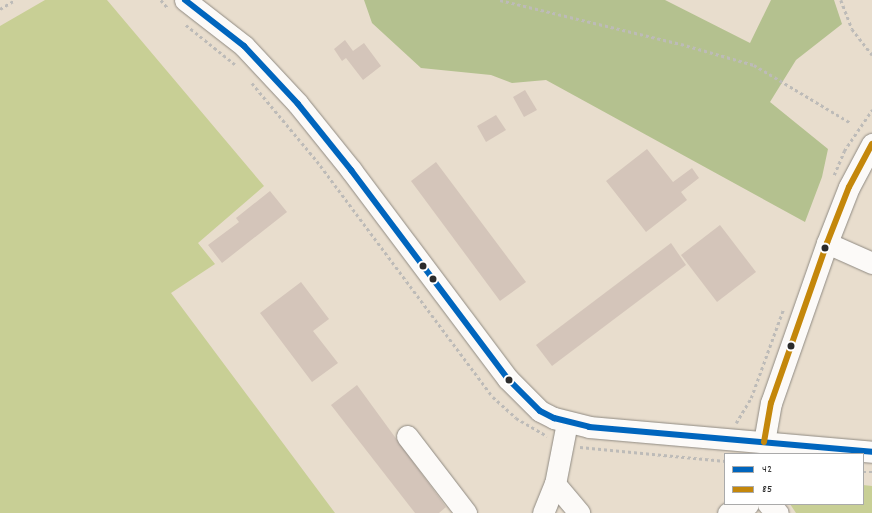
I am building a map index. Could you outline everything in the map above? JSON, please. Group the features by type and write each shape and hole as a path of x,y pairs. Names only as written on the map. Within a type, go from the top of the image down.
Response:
{"street":[{"path":"179,7 244,46 298,104 351,170 525,399 540,411 567,422 597,428 764,442 870,446"},
{"path":"764,442 771,403 827,243 849,187 872,144"},
{"path":"827,243 872,263"},
{"path":"543,513 555,484 567,422"},
{"path":"407,436 466,513"},
{"path":"555,484 579,513"},
{"path":"728,513 746,505"},
{"path":"769,505 778,513"}],"path":[{"path":"0,9 15,0"},
{"path":"161,0 179,7"},
{"path":"500,0 681,44 754,65 851,123"},
{"path":"841,0 852,29 872,55"},
{"path":"184,23 243,71"},
{"path":"250,81 321,167 493,397 516,418 543,435"},
{"path":"577,447 724,461"}],"green space":[{"path":"45,0 107,0 264,186 198,243 215,264 171,293 335,513 0,513 0,26"},
{"path":"364,0 665,0 750,43 771,0 834,0 842,24 796,60 770,102 828,149 822,177 805,222 546,80 512,83 491,75 421,68 372,23"},
{"path":"864,485 872,486 872,513 796,513 791,505 864,505"}],"building":[{"path":"345,40 353,51 364,43 381,66 363,80 346,58 342,61 334,49"},
{"path":"525,90 537,110 524,117 513,97"},
{"path":"496,115 506,130 486,142 477,126"},
{"path":"647,149 673,182 692,168 699,178 681,192 687,200 646,232 606,181"},
{"path":"436,162 526,282 500,301 411,181"},
{"path":"270,191 287,212 222,263 208,245 239,222 236,218"},
{"path":"720,225 756,272 717,302 681,255"},
{"path":"671,243 686,265 552,366 536,345"},
{"path":"301,282 329,319 313,331 338,363 312,382 260,313"},
{"path":"357,385 446,507 439,513 415,513 331,405"}],"transit line":[{"name":"42","path":"185,0 244,46 298,104 351,170 508,379 540,411 554,418 589,427 872,452"},
{"name":"85","path":"764,442 771,403 827,243 849,187 872,144"}]}
